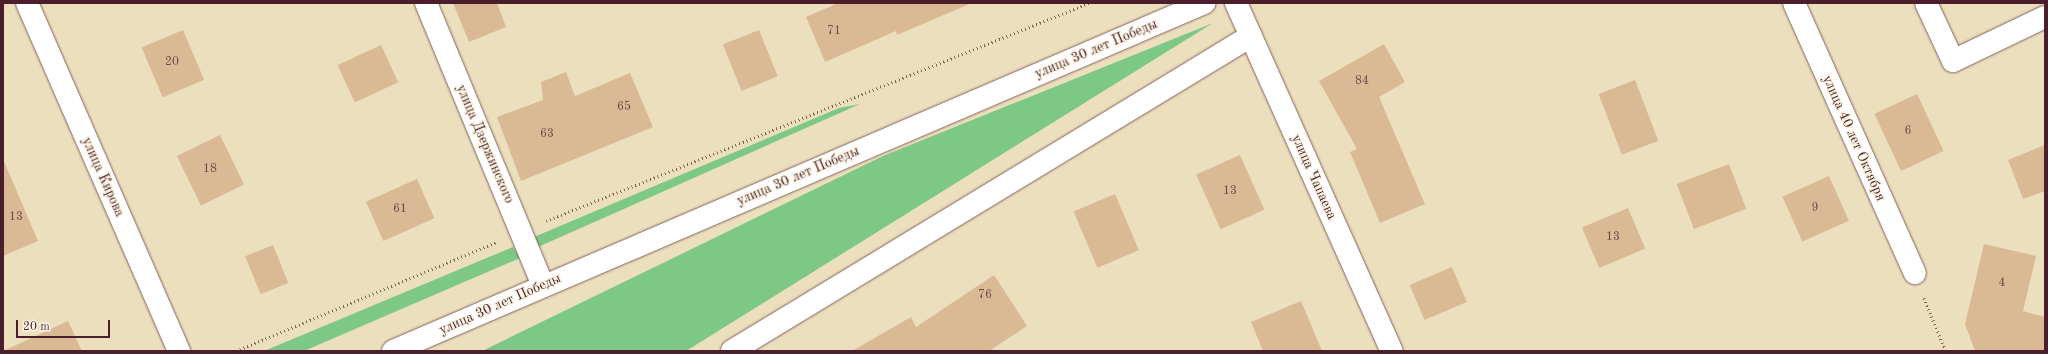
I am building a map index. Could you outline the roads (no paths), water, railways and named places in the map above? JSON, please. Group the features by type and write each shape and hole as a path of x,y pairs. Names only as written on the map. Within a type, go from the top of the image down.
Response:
{"street":[{"name":"улица Кирова","path":"27,3 180,351"},
{"name":"улица Дзержинского","path":"426,3 543,285"},
{"name":"улица 30 лет Победы","path":"393,351 543,285 1204,3"},
{"name":"улица Чапаева","path":"1236,3 1392,351"},
{"name":"улица 40 лет Октября","path":"1794,3 1915,274"},
{"path":"1926,3 1953,61 2045,17"},
{"path":"732,351 1251,36"}]}
